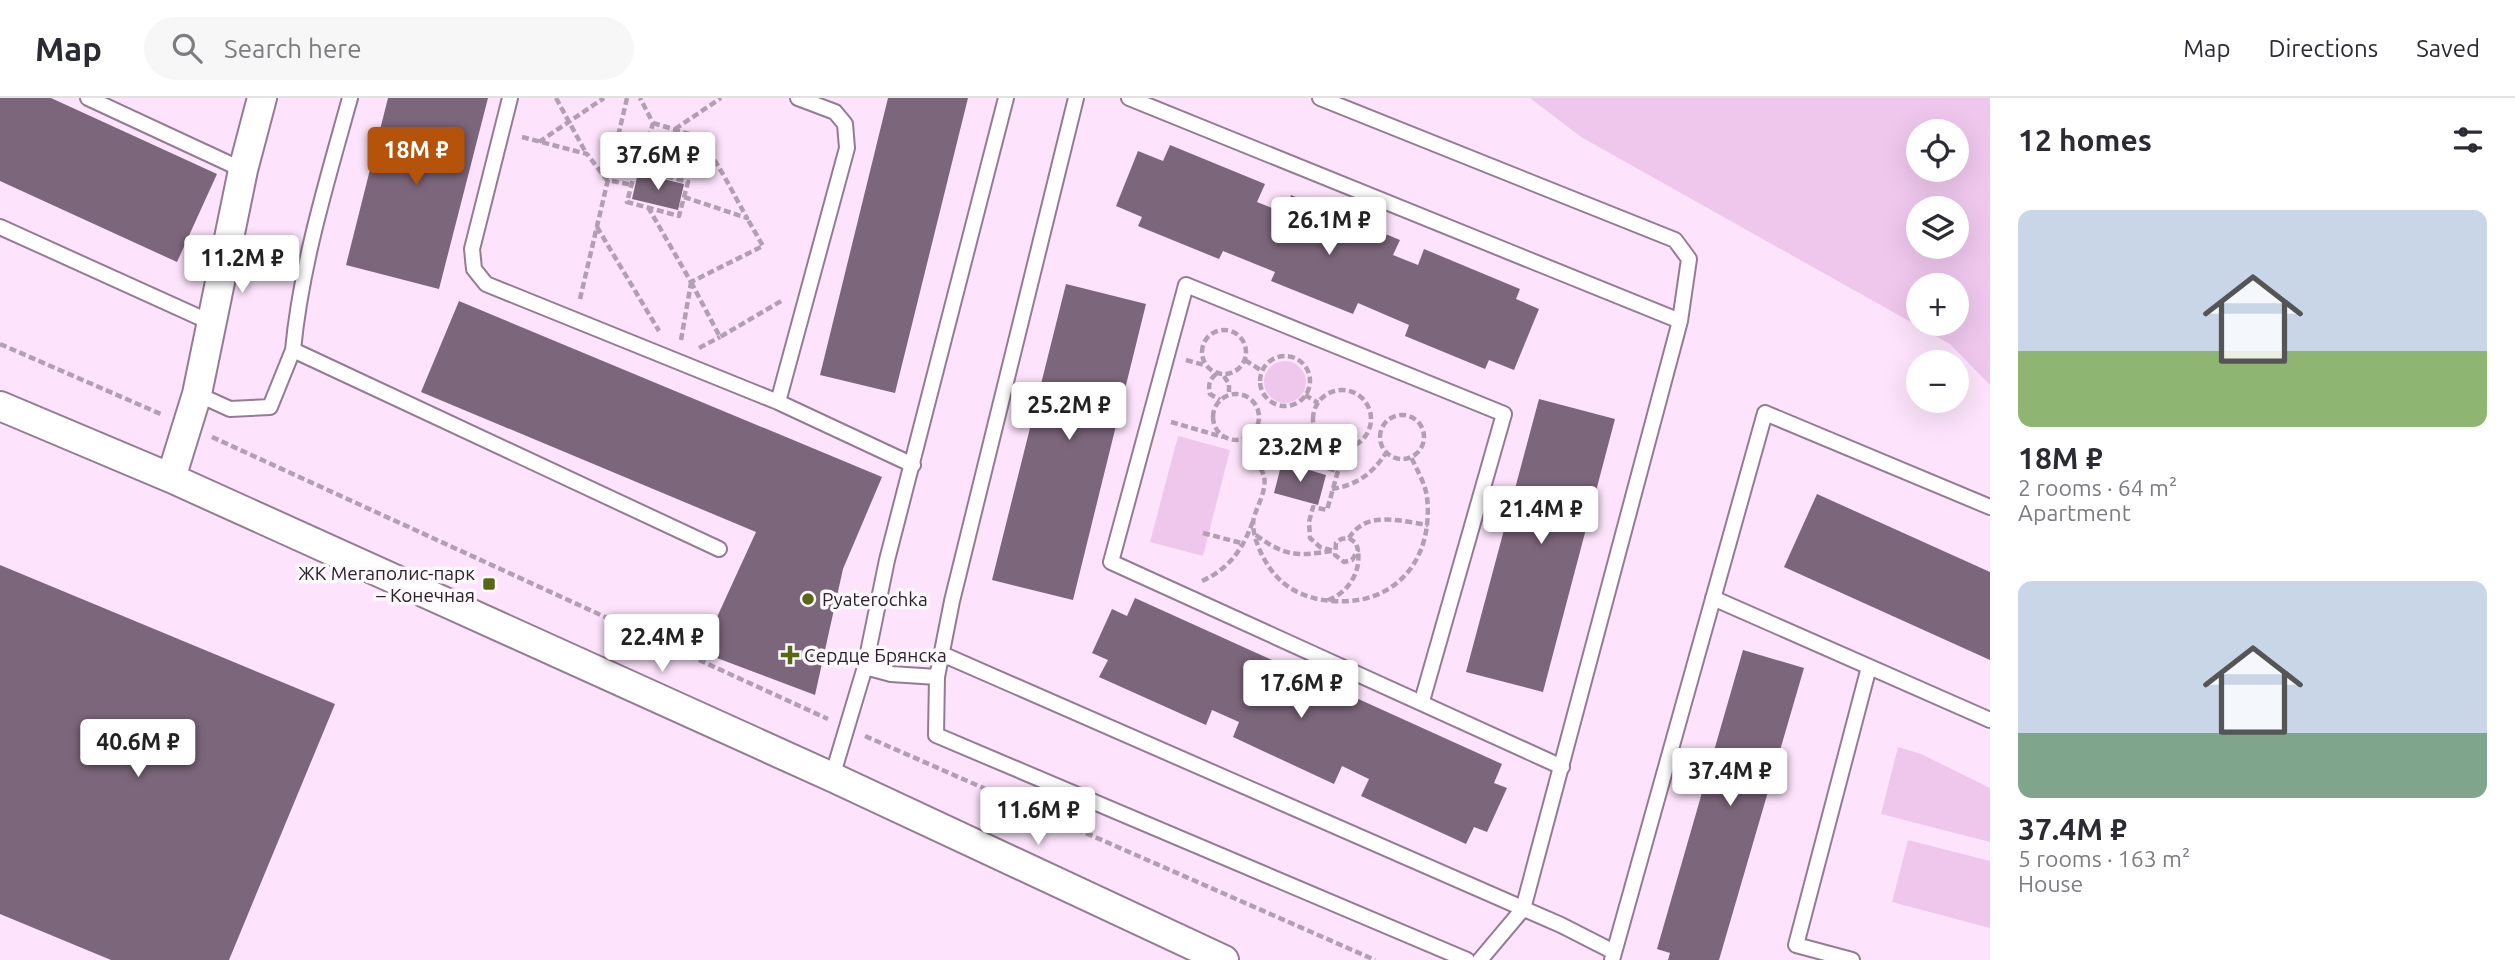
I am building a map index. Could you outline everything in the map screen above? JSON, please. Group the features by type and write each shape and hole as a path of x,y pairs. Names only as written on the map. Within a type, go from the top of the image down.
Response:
{"street":[{"path":"171,478 197,394 243,170 262,98"},
{"path":"0,406 171,478 832,778 1224,960"}],"lane":[{"path":"197,394 230,409 270,407 293,350 297,313 313,238 350,98"},
{"path":"510,98 472,249 474,270 486,284 778,402 913,465"},
{"path":"778,402 846,148 845,124 835,113 798,98"},
{"path":"832,778 865,667 887,560 1006,98"},
{"path":"1076,98 952,601 937,677 936,735 1467,960"},
{"path":"1129,98 1680,321"},
{"path":"1320,98 1675,240 1689,258 1680,321 1523,909 1480,960"},
{"path":"95,100 243,170"},
{"path":"0,227 212,323"},
{"path":"1422,701 1504,414 1186,285 1111,562 1422,701 1562,767"},
{"path":"293,350 719,549"},
{"path":"942,654 1523,909 1613,956 1765,414 1990,507"},
{"path":"1713,598 1990,720"},
{"path":"865,667 891,674 937,677"},
{"path":"1852,960 1796,945 1869,667"}],"path":[{"path":"555,98 587,154 607,180 632,185"},
{"path":"539,142 604,98"},
{"path":"574,320 627,98"},
{"path":"640,98 653,123 640,169"},
{"path":"674,129 721,98"},
{"path":"653,123 699,138 763,246 691,282"},
{"path":"502,132 587,154"},
{"path":"679,179 693,135"},
{"path":"636,168 679,179 688,182 679,216 627,202 636,168"},
{"path":"684,197 747,218"},
{"path":"649,207 720,337"},
{"path":"597,227 677,361"},
{"path":"677,361 691,282"},
{"path":"677,361 809,285"},
{"path":"1227,330 1241,338 1245,344 1245,360 1236,371 1216,374 1205,365 1201,352 1206,338 1212,333 1227,330"},
{"path":"0,344 187,426 847,728 1375,960"},
{"path":"1276,358 1293,358 1301,362 1309,376 1306,395 1297,404 1273,404 1260,385 1262,371 1276,358"},
{"path":"1245,360 1262,371"},
{"path":"1216,374 1210,381 1209,388 1210,394 1220,400"},
{"path":"1223,375 1229,384 1230,395"},
{"path":"1337,390 1356,393 1369,407 1372,416 1370,428 1361,442 1353,447 1333,447 1318,435 1313,426 1313,416 1318,403 1328,393 1337,390"},
{"path":"1228,438 1216,428 1213,413 1220,400 1241,394 1255,404 1259,415 1255,430 1243,439"},
{"path":"1306,395 1318,403"},
{"path":"1255,404 1265,396"},
{"path":"1395,416 1415,419 1420,424 1424,438 1420,451 1399,460 1386,453 1379,439 1383,424 1395,416"},
{"path":"1162,420 1228,438 1243,439 1313,426"},
{"path":"1370,428 1380,432"},
{"path":"1170,588 1193,586 1214,576 1245,544 1262,498 1264,475 1243,439"},
{"path":"1317,467 1333,447"},
{"path":"1332,489 1359,482 1370,474 1386,453"},
{"path":"1253,520 1255,534 1270,568 1287,586 1310,599 1360,601 1384,593 1405,577 1421,553 1428,525 1427,495 1411,457"},
{"path":"1287,459 1338,471 1327,510 1313,507 1309,522 1310,538 1320,547 1334,551"},
{"path":"1358,550 1352,560 1344,562 1337,558 1334,551 1338,540 1349,538 1361,524 1385,519 1428,525"},
{"path":"1203,533 1245,544"},
{"path":"1255,534 1271,547 1288,554 1309,555 1334,551"},
{"path":"1324,600 1333,598 1349,585 1357,568 1358,550 1356,543 1349,538"}],"shaded area":[{"path":"1530,98 1990,98 1990,385 1969,363 1969,350 1956,350 1936,336 1969,336 1969,273 1906,273 1906,319 1581,137"},
{"path":"1285,361 1300,367 1306,382 1300,397 1285,403 1270,397 1264,382 1270,367"},
{"path":"1178,436 1230,450 1203,556 1150,542"},
{"path":"1898,747 1921,754 1990,788 1990,842 1881,814"},
{"path":"1908,840 1990,861 1990,928 1892,902"}],"building":[{"path":"0,98 51,98 217,174 177,262 0,181"},
{"path":"388,98 488,98 439,289 346,265"},
{"path":"888,98 968,98 895,393 820,375"},
{"path":"1170,145 1265,184 1257,202 1284,213 1291,195 1400,240 1393,255 1418,265 1424,249 1520,289 1516,299 1539,309 1514,370 1489,360 1485,369 1405,336 1409,325 1358,303 1353,314 1271,281 1275,272 1223,251 1219,259 1138,226 1142,217 1116,206 1138,151 1163,161"},
{"path":"638,173 684,184 678,210 632,199"},
{"path":"1066,284 1146,304 1073,600 992,580"},
{"path":"459,301 882,477 843,569 815,695 701,652 756,532 421,392"},
{"path":"1539,399 1615,419 1543,692 1466,672"},
{"path":"1282,462 1326,475 1318,505 1274,493"},
{"path":"1817,494 1990,572 1990,660 1784,567"},
{"path":"0,565 335,704 229,960 111,960 0,914"},
{"path":"1135,598 1502,764 1494,783 1507,788 1487,832 1474,827 1466,844 1361,796 1369,779 1342,766 1334,784 1233,737 1239,722 1212,710 1206,725 1099,677 1108,660 1092,653 1112,609 1127,616"},
{"path":"1743,650 1804,668 1719,960 1668,960 1670,953 1657,949"}],"place":[{"name":"ЖК Мегаполис-парк – Конечная","path":"489,584"},
{"name":"Pyaterochka","path":"808,599"},
{"name":"Сердце Брянска","path":"790,655"}]}
